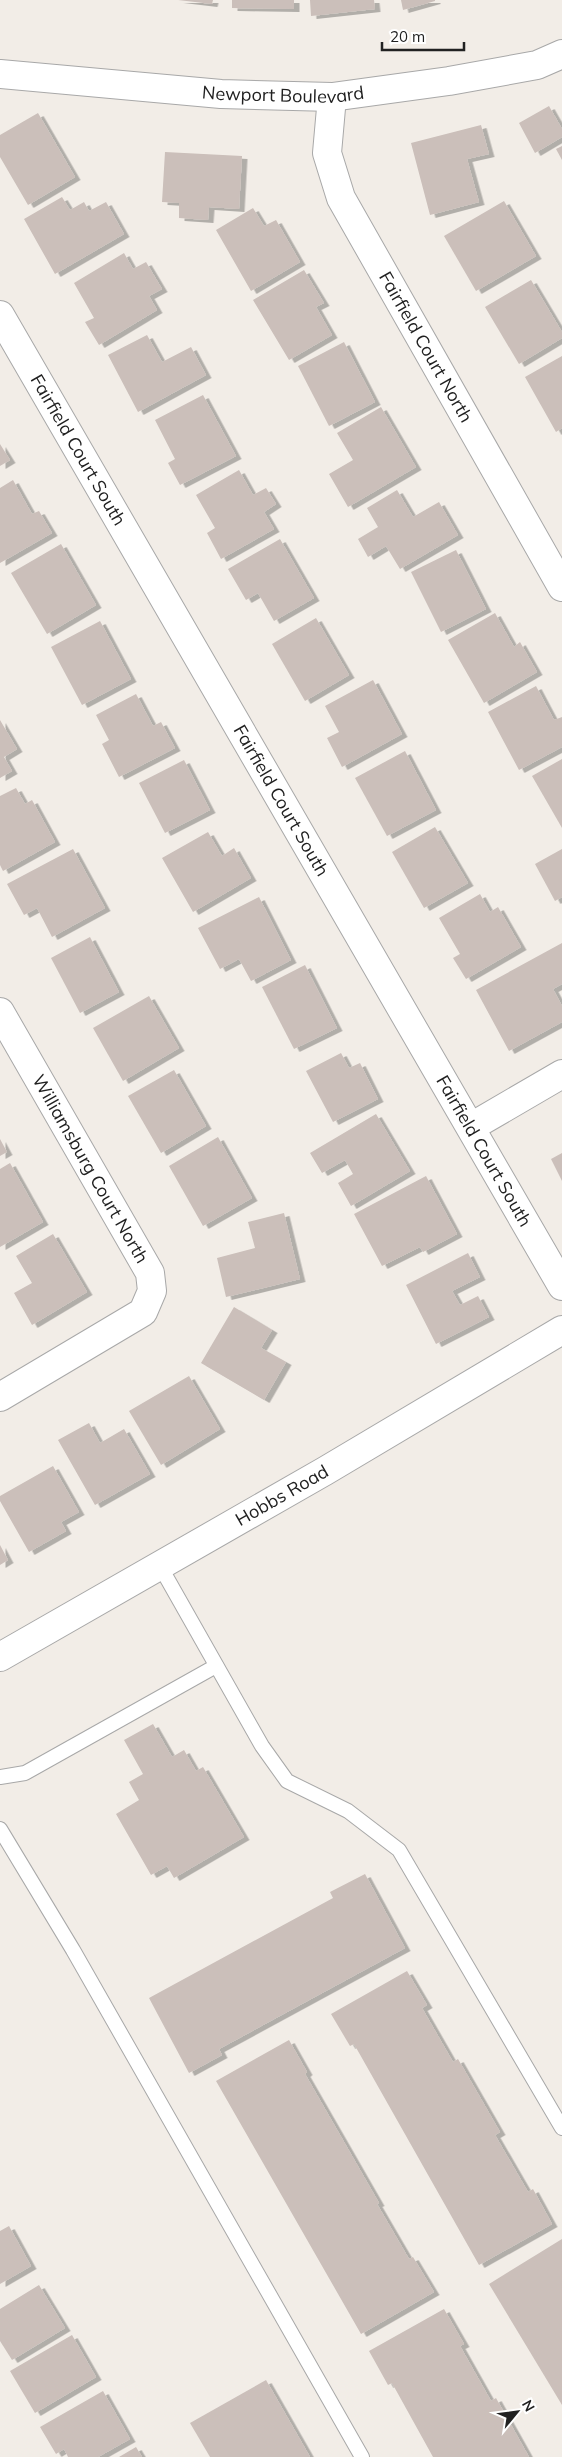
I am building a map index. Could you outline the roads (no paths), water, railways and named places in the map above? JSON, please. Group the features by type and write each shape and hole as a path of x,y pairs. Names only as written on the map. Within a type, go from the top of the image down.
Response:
{"street":[{"name":"Newport Boulevard","path":"0,74 221,94 332,97 449,81 536,65 562,54"},
{"name":"Fairfield Court North","path":"332,97 327,153 341,198 562,587"},
{"name":"Fairfield Court South","path":"0,315 562,1286"},
{"name":"Williamsburg Court North","path":"0,1012 150,1273 152,1291 143,1312 11,1391"},
{"path":"471,1127 562,1074"},
{"name":"Hobbs Road","path":"0,1657 325,1471 562,1330"}],"lane":[{"path":"160,1566 262,1746 287,1781 348,1811 399,1850 562,2128"},
{"path":"0,1777 25,1772 216,1666"},
{"path":"0,1829 73,1950 362,2457"}]}
